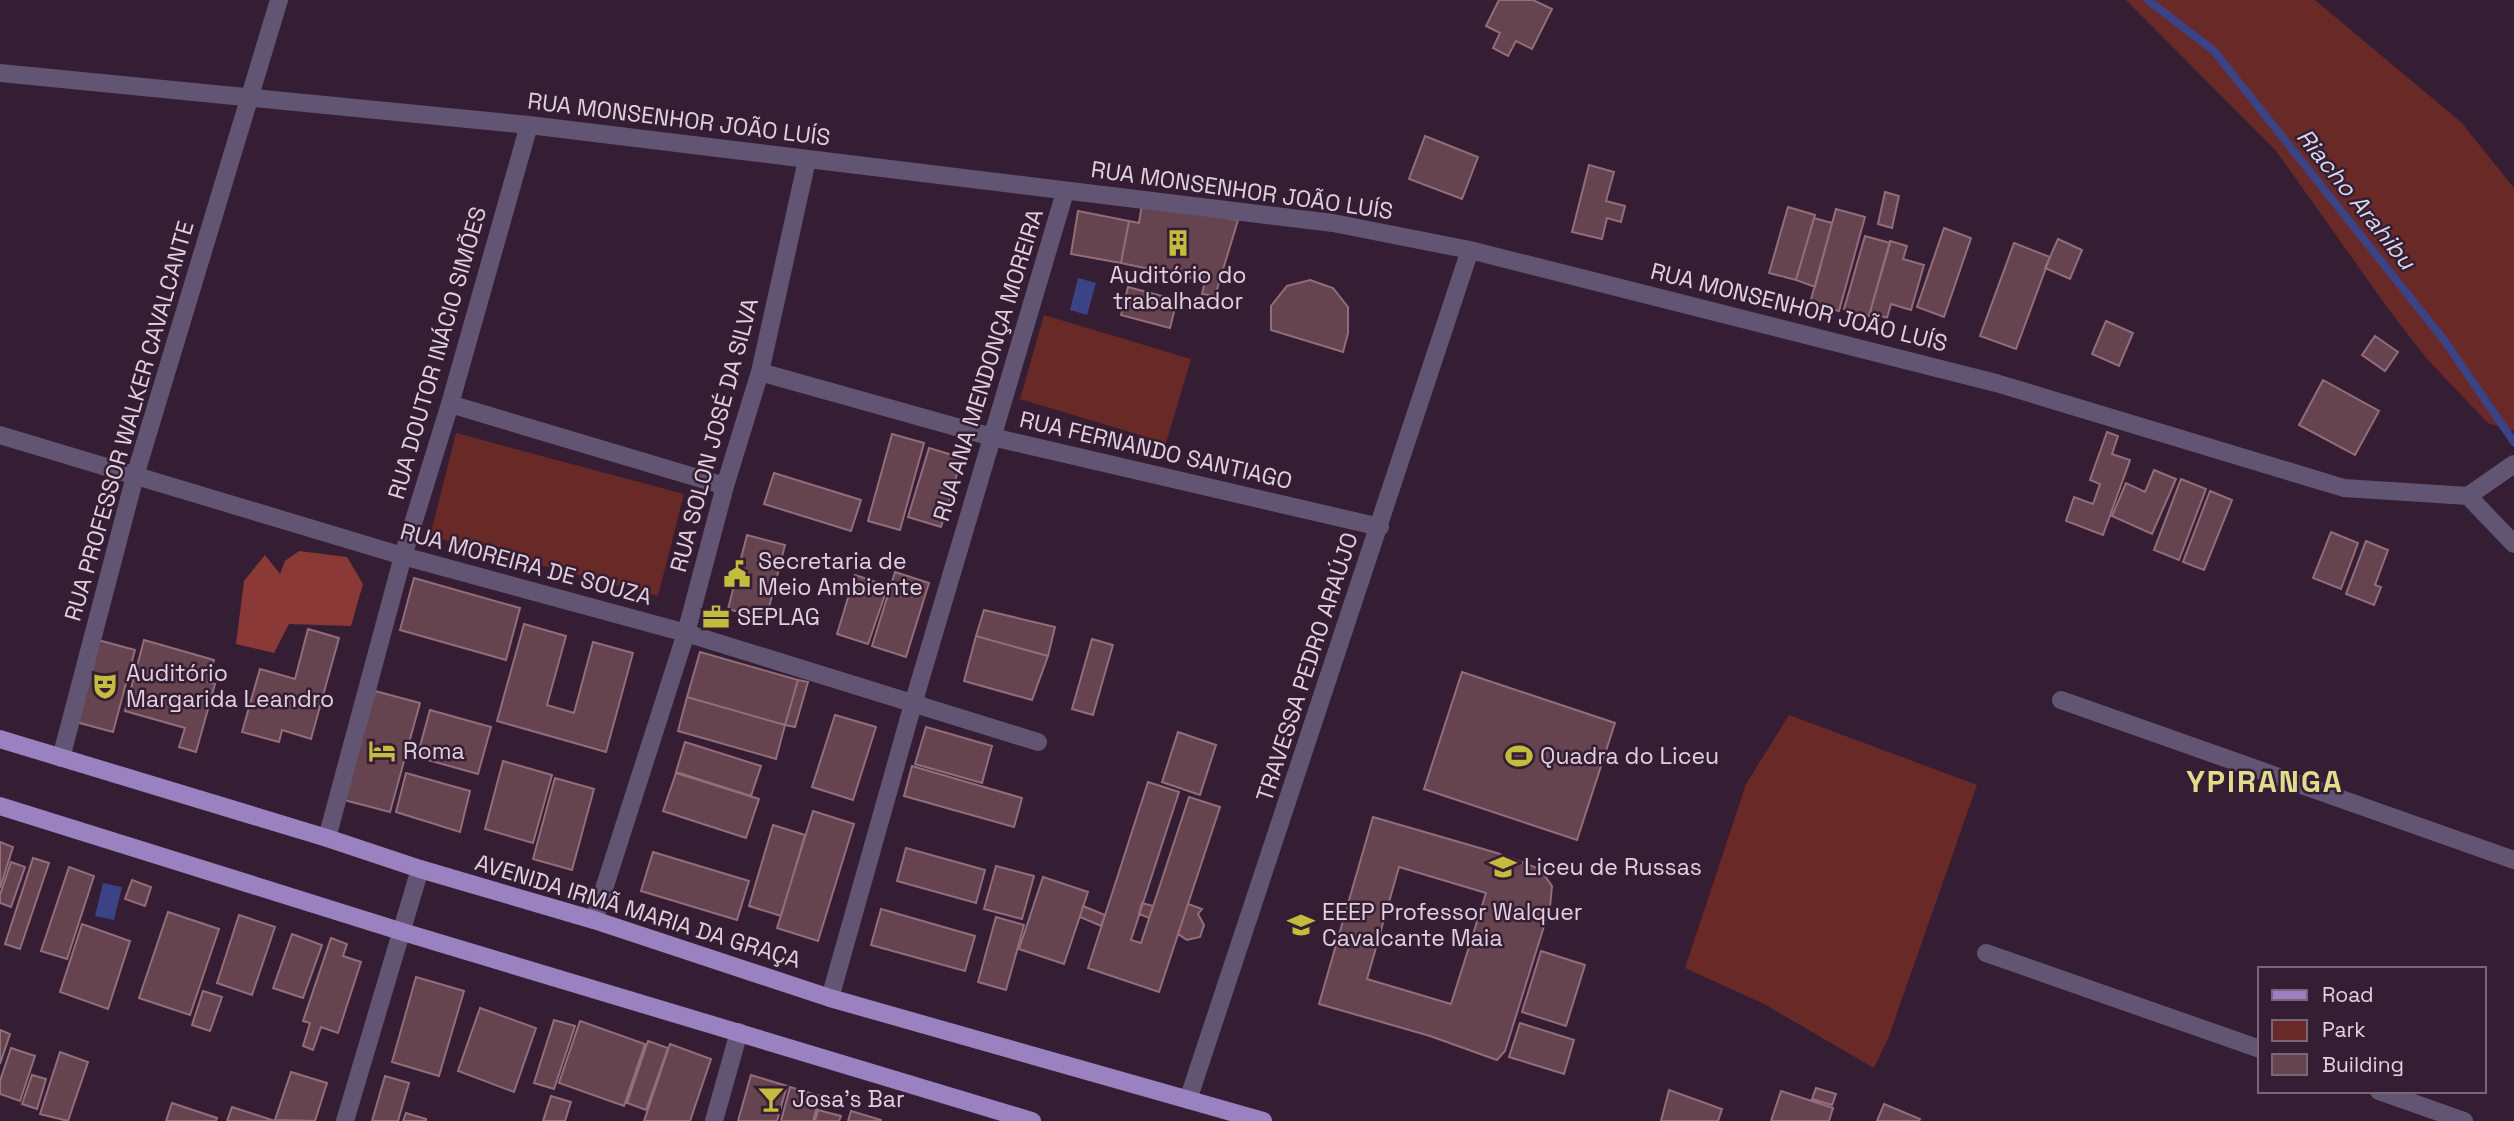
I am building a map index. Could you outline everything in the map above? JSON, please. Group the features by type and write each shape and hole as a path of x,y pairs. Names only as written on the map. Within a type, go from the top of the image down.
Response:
{"main road":[{"name":"AVENIDA IRMÃ MARIA DA GRAÇA","path":"0,739 594,920 831,998 1263,1121"},
{"path":"0,806 403,932 1032,1121"}],"street":[{"name":"RUA PROFESSOR WALKER CAVALCANTE","path":"61,758 135,476 279,0"},
{"name":"RUA MONSENHOR JOÃO LUÍS","path":"0,73 529,125 1333,223 1469,250 1996,383 2344,488 2468,496"},
{"name":"RUA DOUTOR INÁCIO SIMÕES","path":"327,838 403,555 450,404 529,125"},
{"name":"RUA SOLON JOSÉ DA SILVA","path":"594,920 686,634 725,485 760,372 807,160"},
{"name":"RUA ANA MENDONÇA MOREIRA","path":"831,998 913,704 1065,192"},
{"name":"TRAVESSA PEDRO ARAÚJO","path":"1188,1100 1380,527 1469,250"},
{"name":"RUA FERNANDO SANTIAGO","path":"760,372 992,437 1380,527"},
{"path":"450,404 725,485"},
{"name":"RUA MOREIRA DE SOUZA","path":"0,435 403,555 686,634 1038,742"},
{"path":"2514,464 2468,496 2514,544"},
{"path":"2061,700 2514,860"},
{"path":"345,1121 420,869"},
{"path":"1986,953 2258,1048"},
{"path":"714,1121 739,1032"},
{"path":"2385,1093 2464,1121"}],"green space":[{"path":"2126,0 2315,0 2461,122 2514,188 2514,431 2488,423 2427,359 2277,152"},
{"path":"1044,315 1191,359 1166,443 1020,399"},
{"path":"456,433 684,494 658,596 430,536"},
{"path":"1789,715 1977,785 1889,1036 1874,1068 1764,1004 1685,968 1746,784"}],"shaded area":[{"path":"299,551 347,557 363,584 351,626 289,624 274,653 236,644 244,581 265,555 280,574 285,561"}],"water":[{"path":"1078,278 1096,283 1087,315 1070,310"},
{"path":"103,883 122,887 114,920 95,916"}],"building":[{"path":"1499,0 1533,0 1552,9 1532,49 1516,41 1508,56 1493,48 1500,33 1486,26"},
{"path":"1425,136 1478,157 1462,199 1409,179"},
{"path":"1589,165 1614,172 1606,201 1625,206 1621,222 1607,218 1602,239 1572,232"},
{"path":"1885,192 1899,196 1892,228 1878,224"},
{"name":"Auditório do trabalhador","path":"1142,204 1238,220 1215,296 1202,294 1205,281 1121,263 1129,221 1139,223"},
{"path":"1788,207 1815,215 1796,280 1769,273"},
{"path":"1836,209 1865,217 1839,311 1810,303"},
{"path":"1078,211 1129,221 1121,263 1071,254"},
{"path":"1814,218 1832,223 1815,287 1796,280"},
{"path":"1944,228 1971,238 1944,317 1917,307"},
{"path":"1865,236 1890,243 1869,316 1844,309"},
{"path":"2058,239 2082,250 2070,279 2045,268"},
{"path":"1890,241 1907,246 1903,259 1924,265 1911,310 1891,304 1887,318 1870,312"},
{"path":"2014,243 2050,257 2016,349 1980,336"},
{"path":"1310,280 1333,288 1348,307 1348,333 1343,352 1271,330 1271,306 1287,286"},
{"path":"1128,287 1177,300 1170,328 1121,315"},
{"path":"2106,321 2133,333 2119,366 2092,354"},
{"path":"2375,336 2398,352 2385,371 2362,355"},
{"path":"2323,380 2379,411 2355,455 2299,425"},
{"path":"2107,432 2118,436 2112,454 2130,460 2103,535 2066,521 2074,497 2093,504 2100,484 2090,480"},
{"path":"892,434 924,443 900,530 868,521"},
{"path":"929,448 962,458 941,527 908,517"},
{"path":"2154,470 2176,479 2152,534 2112,516 2126,483 2145,492"},
{"path":"774,473 861,500 851,531 764,504"},
{"path":"2181,479 2206,489 2179,560 2154,550"},
{"path":"2210,491 2232,500 2204,570 2183,562"},
{"path":"2331,532 2358,543 2341,589 2313,578"},
{"path":"747,535 785,545 766,619 728,609"},
{"path":"2366,541 2388,550 2375,585 2381,587 2374,605 2346,594"},
{"path":"895,572 929,583 906,657 872,646"},
{"path":"855,575 888,586 868,644 837,634"},
{"path":"414,578 520,608 506,660 400,630"},
{"path":"984,610 1055,627 1048,656 976,636"},
{"path":"524,624 566,636 547,705 574,713 593,642 633,653 606,752 497,721"},
{"path":"308,629 339,638 311,739 282,730 279,742 242,732 260,669 295,679"},
{"path":"976,636 1048,656 1032,700 964,681"},
{"path":"1092,639 1113,645 1093,715 1072,709"},
{"name":"Auditório Margarida Leandro","path":"98,640 135,650 113,732 76,722"},
{"path":"144,640 214,660 208,682 215,684 196,752 179,747 185,728 125,711"},
{"path":"700,652 798,680 785,725 687,697"},
{"name":"Quadra do Liceu","path":"1462,672 1615,723 1577,840 1424,789"},
{"path":"798,680 808,682 795,727 785,725"},
{"name":"Roma","path":"375,691 420,703 390,812 344,800"},
{"path":"687,697 785,725 776,759 678,731"},
{"path":"430,710 491,727 478,774 417,757"},
{"path":"835,715 876,727 853,800 812,787"},
{"path":"926,727 992,746 982,783 915,764"},
{"path":"1178,732 1216,745 1200,795 1162,782"},
{"path":"685,742 761,766 751,796 676,772"},
{"path":"503,761 552,775 533,843 485,829"},
{"path":"912,766 1022,798 1014,827 904,796"},
{"path":"406,773 470,791 460,832 396,812"},
{"path":"676,773 759,799 746,838 663,811"},
{"path":"555,778 594,789 572,870 533,859"},
{"path":"1148,782 1179,792 1131,940 1141,943 1189,797 1220,807 1159,992 1088,968"},
{"path":"813,811 854,824 818,941 777,928"},
{"path":"1373,817 1497,853 1540,869 1552,886 1550,907 1505,1051 1497,1060 1430,1036 1319,1004","holes":["1399,867 1486,893 1451,1004 1367,979"]},
{"path":"773,825 805,835 781,916 749,906"},
{"path":"0,842 13,847 0,888"},
{"path":"906,848 985,870 976,903 897,881"},
{"path":"653,852 749,881 737,920 641,891"},
{"path":"33,858 49,863 20,949 5,944"},
{"path":"11,862 25,867 11,907 0,903 0,895"},
{"path":"996,866 1034,876 1022,919 984,909"},
{"path":"69,867 94,876 67,959 41,951"},
{"path":"1043,877 1088,892 1064,964 1019,949"},
{"path":"132,880 151,887 145,906 125,899"},
{"path":"1142,903 1153,906 1149,918 1139,914"},
{"path":"1188,904 1202,909 1198,914 1204,925 1200,937 1187,940 1178,934"},
{"path":"1083,906 1105,915 1101,926 1080,917"},
{"path":"881,909 975,936 965,971 871,945"},
{"path":"168,912 219,929 190,1015 139,998"},
{"path":"239,915 275,927 252,995 217,983"},
{"path":"996,917 1024,925 1006,990 978,982"},
{"path":"82,924 130,941 108,1009 60,992"},
{"path":"292,934 322,945 303,998 273,988"},
{"path":"331,938 347,944 343,956 361,962 338,1033 321,1027 313,1050 303,1046 310,1023 303,1021"},
{"path":"1541,951 1585,965 1566,1026 1522,1012"},
{"path":"416,977 464,991 439,1076 392,1062"},
{"path":"203,991 222,997 210,1031 192,1025"},
{"path":"480,1008 536,1028 514,1092 458,1071"},
{"path":"554,1020 575,1026 554,1089 534,1083"},
{"path":"580,1021 645,1044 624,1106 559,1083"},
{"path":"1520,1023 1574,1040 1564,1074 1509,1057"},
{"path":"0,1030 10,1034 0,1064"},
{"path":"648,1041 668,1048 646,1110 627,1103"},
{"path":"670,1044 711,1059 690,1121 644,1121"},
{"path":"11,1048 35,1056 20,1101 0,1094 0,1081"},
{"path":"60,1052 88,1062 68,1121 40,1114"},
{"path":"291,1072 327,1083 315,1121 275,1120"},
{"path":"32,1075 46,1079 37,1109 22,1104"},
{"path":"751,1075 787,1086 777,1121 738,1121"},
{"path":"385,1076 409,1083 398,1121 372,1121"},
{"path":"790,1087 820,1096 813,1121 781,1121"},
{"path":"1816,1088 1836,1094 1832,1105 1812,1099"},
{"path":"1669,1090 1722,1109 1718,1121 1661,1121"},
{"path":"1781,1091 1833,1108 1829,1121 1771,1121"},
{"path":"551,1096 571,1102 565,1121 543,1121"},
{"path":"172,1103 217,1118 216,1121 166,1121"},
{"path":"1884,1104 1920,1119 1877,1121"},
{"path":"232,1107 275,1121 227,1121"},
{"path":"818,1110 841,1116 839,1121 815,1121"},
{"path":"851,1111 881,1120 881,1121 848,1121"},
{"path":"406,1113 426,1119 426,1121 403,1121"}],"waterway":[{"name":"Riacho Arahibu","path":"2148,0 2214,51 2444,340 2514,442"}],"place":[{"name":"Auditório do trabalhador","path":"1178,243"},
{"name":"Secretaria de Meio Ambiente","path":"737,574"},
{"name":"SEPLAG","path":"716,617"},
{"name":"Auditório Margarida Leandro","path":"105,686"},
{"name":"Roma","path":"382,751"},
{"name":"Quadra do Liceu","path":"1519,756"},
{"name":"Liceu de Russas","path":"1503,867"},
{"name":"EEEP Professor Walquer Cavalcante Maia","path":"1301,925"},
{"name":"Josa's Bar","path":"771,1099"}],"district":[{"name":"YPIRANGA","path":"2265,782"}]}
